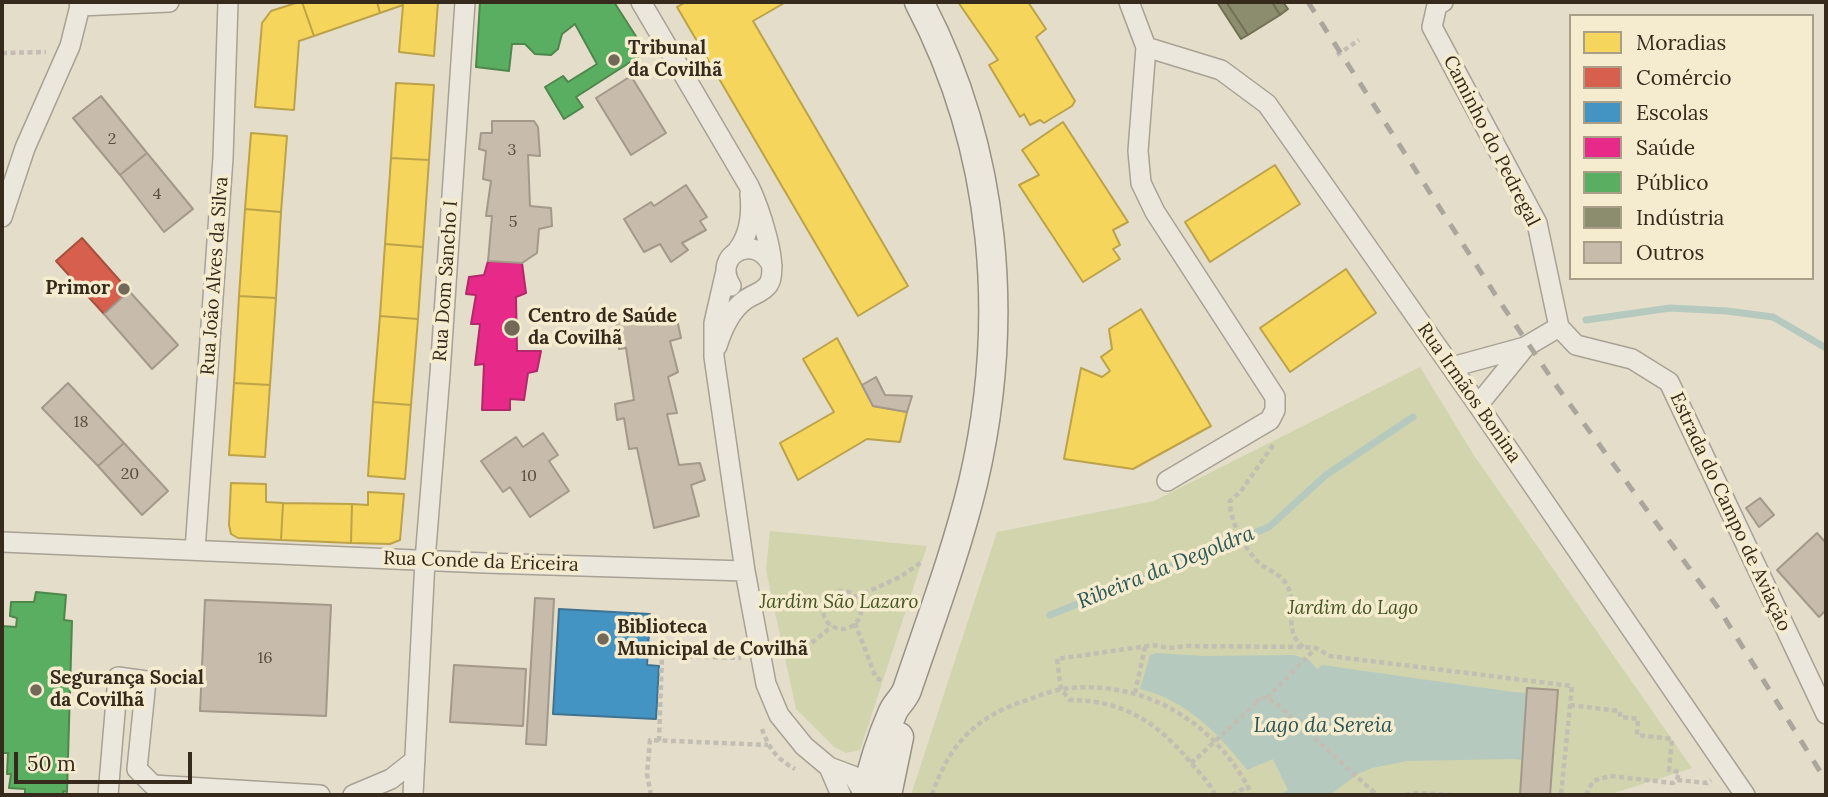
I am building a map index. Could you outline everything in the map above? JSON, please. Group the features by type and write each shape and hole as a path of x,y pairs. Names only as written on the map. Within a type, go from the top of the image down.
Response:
{"main road":[{"path":"866,795 893,710 893,697 952,558 973,482 991,379 994,265 985,196 972,138 954,82 919,2"},
{"path":"887,795 904,713 893,697"}],"street":[{"path":"2,217 25,148 70,46 83,3 169,2"},
{"name":"Rua João Alves da Silva","path":"195,550 223,158 228,2"},
{"name":"Rua Dom Sancho I","path":"413,795 425,561 465,2"},
{"path":"641,2 761,210 772,266 771,281 760,292 744,301 732,314 719,338 714,357"},
{"path":"1129,2 1146,47 1138,151 1141,183 1155,212 1275,397 1275,410 1270,420 1167,481"},
{"name":"Caminho do Pedregal","path":"1443,2 1437,5 1432,27 1537,223 1559,327"},
{"name":"Rua Irmãos Bonina","path":"1146,47 1221,70 1268,104 1745,795"},
{"path":"749,187 749,226 743,244 730,258 725,275 714,323 714,357 745,570 766,684 779,715 804,746 830,767 853,776 866,795"},
{"path":"737,251 751,248 758,250 764,253 772,266"},
{"path":"725,275 738,293 753,295"},
{"path":"1452,368 1525,347 1559,327"},
{"name":"Estrada do Campo de Aviação","path":"1559,327 1576,345 1632,359 1669,382 1825,709"},
{"path":"1478,405 1525,347"},
{"name":"Rua Conde da Ericeira","path":"2,542 425,561 745,570"},
{"path":"108,795 118,677 146,681 137,769 153,785 320,795"},
{"path":"353,795 391,779 415,760"},
{"path":"830,767 858,770 874,763"},
{"path":"830,767 841,795"}],"path":[{"path":"1337,55 1359,40"},
{"path":"2,53 46,52"},
{"path":"1278,437 1241,491 1230,501 1230,510 1248,548 1258,562 1282,578 1288,587 1293,634 1304,647"},
{"path":"856,597 900,577 930,556 926,568"},
{"path":"842,590 856,597 861,612 855,623 844,628 832,626 827,622 823,610 826,599 842,590"},
{"path":"855,623 876,678 888,683 893,697"},
{"path":"774,643 776,655 794,651 808,646 832,626"},
{"path":"1214,794 1171,740 1144,719 1121,707 1095,700 1070,700 1061,689 1057,659 1154,645 1169,648 1304,647 1330,656 1572,686 1561,795"},
{"path":"1135,693 1145,647"},
{"path":"1268,698 1316,649"},
{"path":"659,741 662,656 741,658"},
{"path":"932,795 955,746 979,722 1014,704 1061,689 1086,688 1135,693 1197,724 1240,772 1252,795"},
{"path":"1191,763 1260,697 1268,698 1377,795"},
{"path":"1570,705 1620,711 1620,717 1638,719 1637,735 1672,739 1669,770 1679,772 1673,783 1610,776 1593,781 1586,795"},
{"path":"651,795 647,774 650,740 768,745 780,761"},
{"path":"1677,779 1707,783 1711,780"},
{"path":"1232,795 1248,786"},
{"path":"1206,794 1214,794"},
{"path":"1405,795 1451,795"}],"green space":[{"name":"Jardim do Lago","path":"1420,367 1473,454 1692,768 1608,795 911,795 997,532 1154,501"},
{"name":"Jardim São Lazaro","path":"770,531 927,546 860,750 846,753 834,747 796,709 766,570"}],"water":[{"name":"Lago da Sereia","path":"1156,653 1203,656 1294,655 1309,660 1317,669 1322,665 1513,692 1556,695 1551,762 1513,759 1407,761 1372,768 1358,774 1330,795 1279,795 1288,790 1273,759 1247,770 1201,720 1173,701 1140,689 1150,655"}],"building: Moradias":[{"path":"302,2 314,36 299,41 294,110 255,107 262,23 271,11"},
{"path":"302,2 377,2 380,13 314,36"},
{"path":"377,2 438,2 434,56 399,52 403,5 380,13"},
{"path":"686,2 786,2 753,21 908,286 858,316 677,7"},
{"path":"958,2 1028,2 1046,29 1036,37 1075,101 1072,106 1044,123 1040,120 1030,125 1024,114 1020,117 989,65 998,60"},
{"path":"396,83 434,85 429,160 391,158"},
{"path":"1063,122 1128,222 1113,230 1120,245 1113,249 1120,259 1083,282 1019,185 1039,175 1022,150"},
{"path":"251,133 287,136 281,212 245,209"},
{"path":"391,158 429,160 423,247 385,244"},
{"path":"1275,165 1300,204 1210,262 1185,222"},
{"path":"245,209 281,212 276,298 239,296"},
{"path":"385,244 423,247 418,319 380,316"},
{"path":"1346,269 1376,313 1290,372 1260,328"},
{"path":"239,296 276,298 270,385 234,383"},
{"path":"1141,309 1211,426 1133,469 1064,459 1081,368 1102,377 1110,371 1101,357 1112,349 1109,329"},
{"path":"380,316 418,319 411,405 373,402"},
{"path":"837,338 873,406 907,412 900,442 867,439 798,480 780,443 834,412 803,359"},
{"path":"234,383 270,385 265,457 229,455"},
{"path":"373,402 411,405 405,479 368,476"},
{"path":"231,483 266,484 266,502 283,503 281,540 238,538 231,534"},
{"path":"368,492 404,494 400,540 390,544 351,543 352,504 368,505"},
{"path":"283,503 352,504 351,543 281,540"}],"building: Comércio":[{"path":"82,238 129,291 104,314 56,261"}],"building: Escolas":[{"name":"Biblioteca Municipal de Covilhã","path":"559,609 650,614 647,665 659,666 656,719 553,714"}],"building: Saúde":[{"path":"488,261 522,263 526,293 516,297 517,351 541,351 537,371 528,373 524,400 510,399 510,410 482,410 484,364 475,365 480,324 471,324 476,295 466,294 469,277 484,275"}],"building: Público":[{"name":"Tribunal da Covilhã","path":"480,2 614,2 646,52 576,97 583,107 564,119 545,87 563,76 568,82 597,64 575,24 562,34 558,49 551,55 535,54 525,44 512,44 509,71 476,67"},
{"name":"Segurança Social da Covilhã","path":"36,592 66,595 64,620 72,621 67,792 63,791 63,795 25,795 25,789 9,788 11,774 7,774 8,753 2,753 2,626 16,627 17,618 10,616 11,602 34,602"}],"building: Indústria":[{"path":"1217,2 1226,2 1248,35 1241,39"},
{"path":"1226,2 1272,2 1280,15 1248,35"},
{"path":"1272,2 1283,2 1288,9 1280,15"}],"building: Outros":[{"path":"631,76 666,133 631,155 596,98"},
{"path":"101,96 147,153 120,175 73,118"},
{"path":"492,121 534,121 538,127 540,156 528,155 530,206 551,208 552,226 539,229 537,253 522,263 488,261 492,216 486,216 491,181 483,179 486,151 479,149 481,133 492,133"},
{"path":"147,153 193,209 164,232 120,175"},
{"path":"686,185 707,217 700,221 706,230 682,243 688,250 671,262 660,244 644,252 624,219 651,202 654,206"},
{"path":"129,291 178,345 152,369 104,314"},
{"path":"650,310 654,324 677,319 681,338 670,341 678,372 668,377 677,413 667,414 679,465 700,463 705,480 691,485 699,516 654,528 637,448 629,449 624,418 617,420 615,404 634,400 626,348 619,349 615,316"},
{"path":"876,377 885,395 912,396 907,412 873,406 862,385"},
{"path":"68,383 124,443 98,466 42,408"},
{"path":"543,433 558,455 549,461 569,491 530,517 510,487 503,492 481,461 516,437 523,447"},
{"path":"124,443 168,491 142,515 98,466"},
{"path":"1760,498 1774,515 1759,527 1746,508"},
{"path":"1817,533 1826,543 1826,610 1819,617 1777,570"},
{"path":"535,598 554,599 546,745 526,744"},
{"path":"205,600 331,605 326,716 200,711"},
{"path":"454,665 526,669 523,726 450,722"},
{"path":"1527,688 1558,690 1550,795 1520,795"}],"waterway":[{"name":"Ribeira da Degoldra","path":"1586,320 1670,308 1727,311 1773,317 1826,348"},
{"name":"Ribeira da Degoldra","path":"1050,615 1269,527 1326,475 1413,417"}],"railway":[{"path":"1308,2 1500,302 1558,388 1719,609 1826,781"}],"place":[{"name":"Tribunal da Covilhã","path":"614,60"},
{"name":"Primor","path":"124,289"},
{"name":"Centro de Saúde da Covilhã","path":"512,328"},
{"name":"Biblioteca Municipal de Covilhã","path":"603,639"},
{"name":"Segurança Social da Covilhã","path":"36,690"}]}
